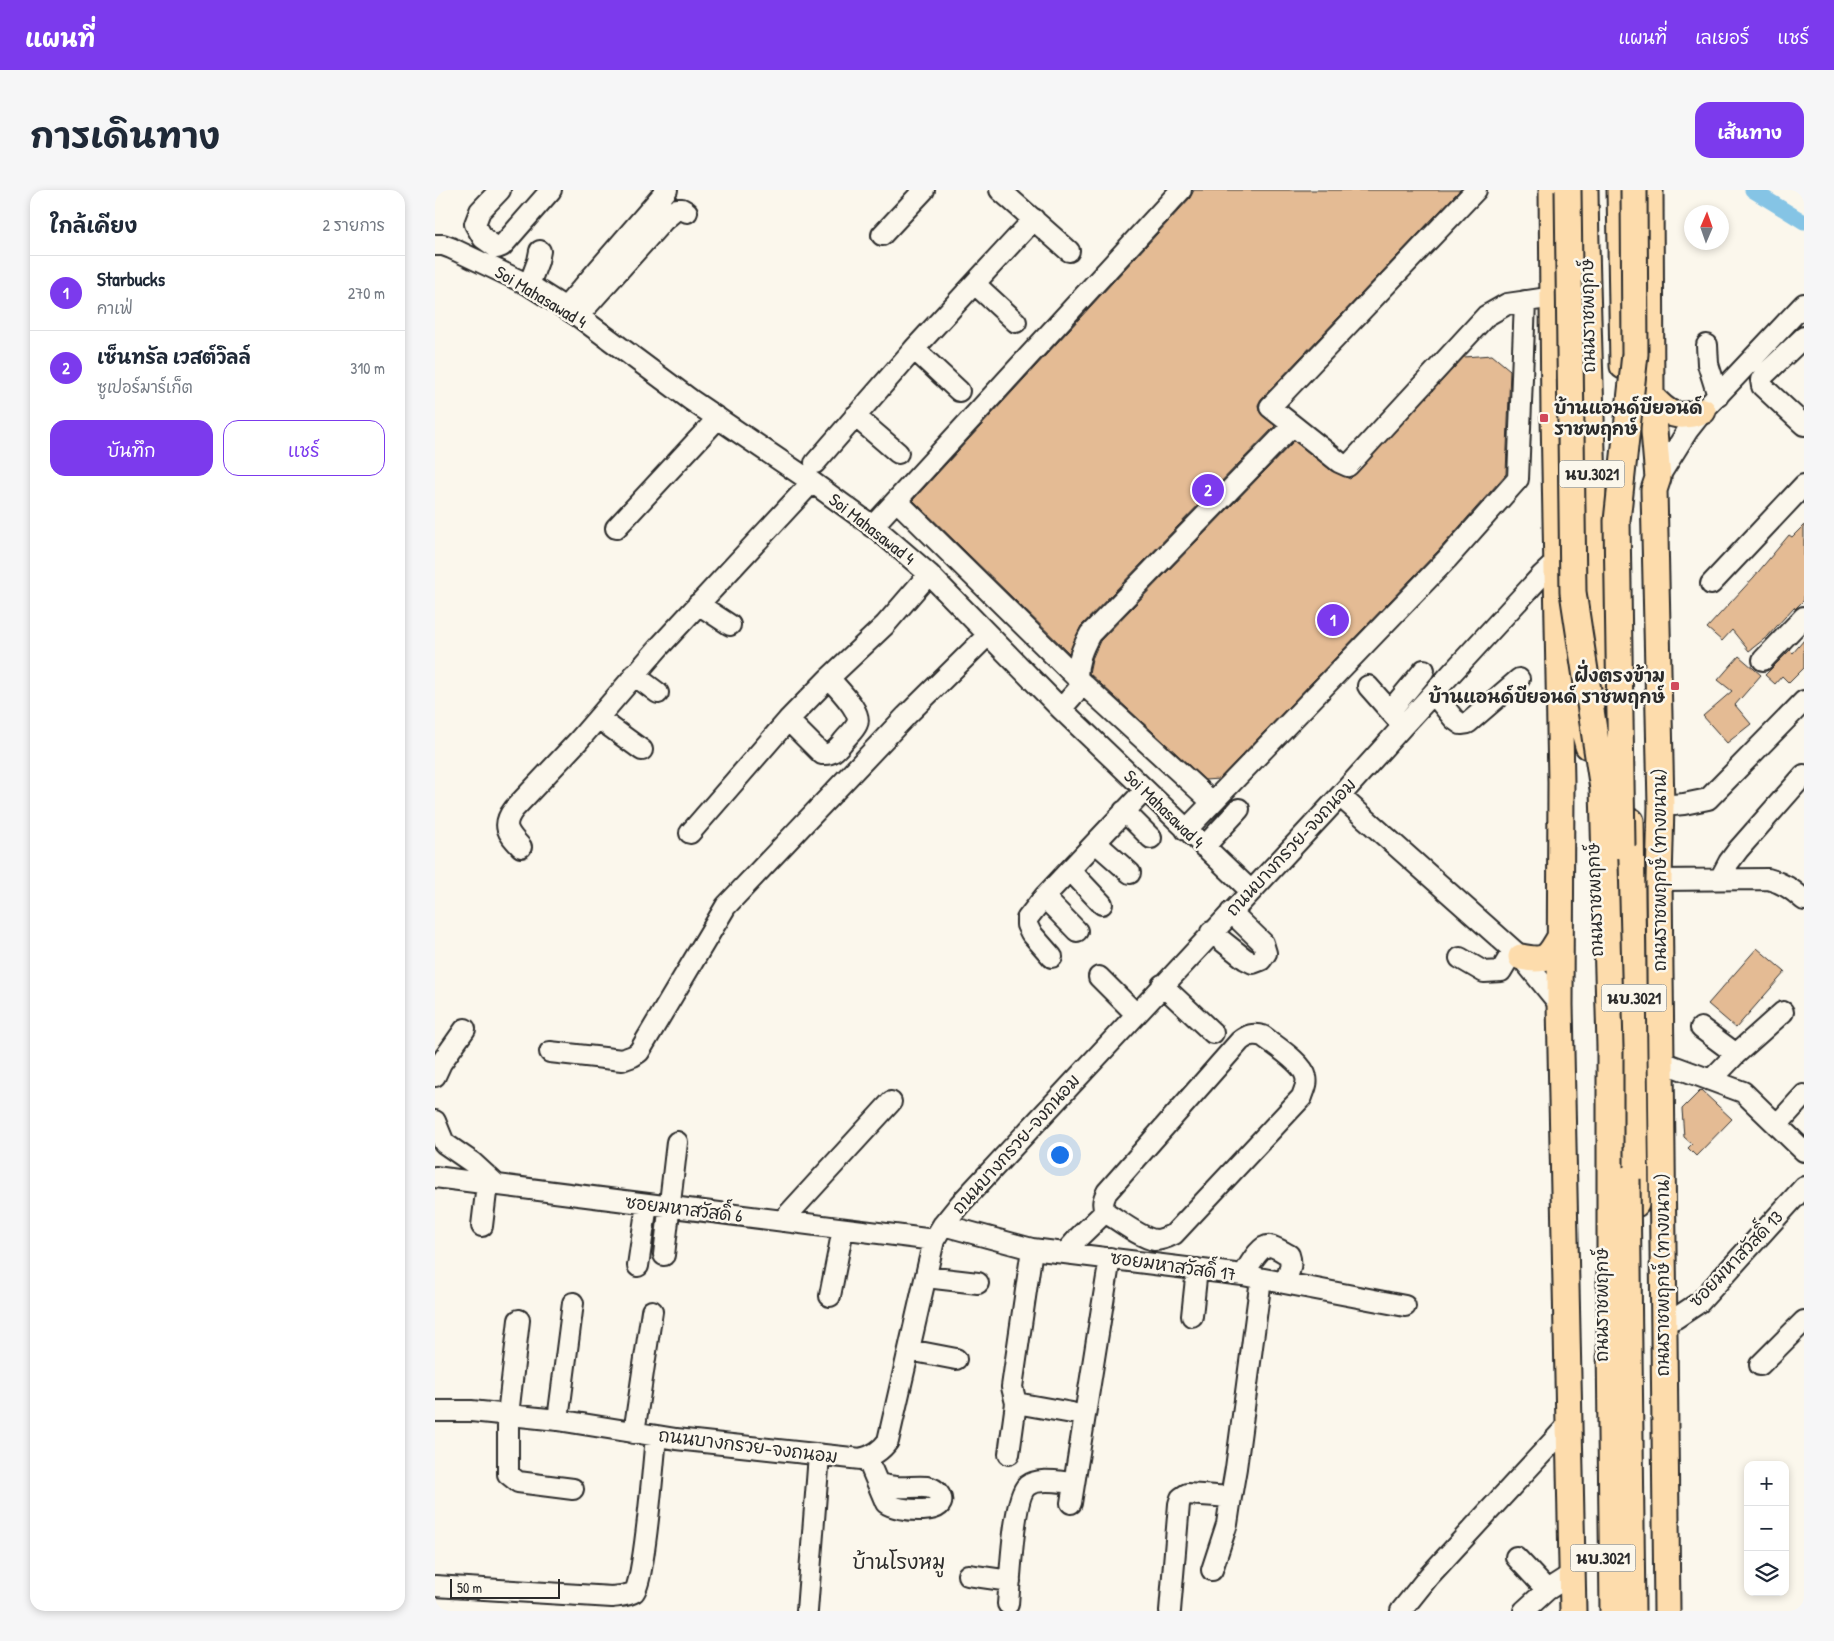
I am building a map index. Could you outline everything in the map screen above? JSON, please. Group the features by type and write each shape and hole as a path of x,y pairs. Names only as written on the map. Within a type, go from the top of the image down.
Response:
{"main road":[{"name":"นบ.3021","path":"1553,190 1561,782 1560,1004"},
{"path":"1568,190 1573,592 1603,789 1609,1047 1613,1611"},
{"name":"ถนนราชพฤกษ์","path":"1585,190 1595,630 1591,758 1601,1119 1604,1611"},
{"name":"ถนนราชพฤกษ์","path":"1620,190 1634,1047 1639,1506 1638,1611"},
{"path":"1632,1611 1617,521 1635,354 1634,190"},
{"name":"ถนนราชพฤกษ์ (ทางขนาน)","path":"1650,190 1651,396 1658,478 1654,490 1661,806 1659,880 1667,1611"},
{"path":"1625,491 1651,342"},
{"path":"1651,396 1664,410 1672,414 1691,415 1710,404"},
{"path":"1558,638 1591,758"},
{"path":"1517,954 1536,960 1549,955 1560,937"},
{"path":"1560,1004 1573,1611"}],"street":[{"path":"500,190 480,211 475,224 483,238 486,253 502,246 551,190"},
{"path":"571,312 667,190"},
{"path":"882,235 924,190"},
{"path":"1001,190 1069,252"},
{"path":"873,527 1181,190"},
{"path":"1476,190 1270,407 1339,462 1349,466 1486,316 1507,304 1554,297"},
{"path":"571,312 663,221 677,209 687,212"},
{"path":"521,847 509,833 507,826 508,817 513,808 598,718 813,472 855,416 1033,220"},
{"name":"Soi Mahasawad 4","path":"435,246 443,245 486,253 718,418 813,472 873,527 929,574 1061,709 1251,891"},
{"path":"529,285 540,251"},
{"path":"975,284 1016,322"},
{"path":"1186,830 1447,559 1518,479 1525,301"},
{"path":"1658,478 1688,430 1804,304"},
{"path":"1804,337 1763,375 1761,380 1762,386 1804,425"},
{"path":"1707,344 1710,404"},
{"path":"914,349 959,391"},
{"path":"855,416 898,453"},
{"path":"616,528 718,418"},
{"path":"1061,709 1080,681 1080,654 1090,634 1292,426"},
{"path":"1711,584 1804,484"},
{"path":"897,501 1080,681 1212,802"},
{"name":"ถนนบางกรวย-จงถนอม","path":"435,1411 471,1411 558,1420 656,1436 861,1459 867,1458 882,1449 888,1441 938,1233 960,1204 1211,932 1340,796 1396,718 1433,693 1557,561"},
{"path":"690,832 788,720 885,625 929,574"},
{"path":"698,604 730,625"},
{"path":"1763,660 1804,617"},
{"path":"550,1052 622,1060 639,1052 726,906 906,716 988,635"},
{"path":"1368,686 1396,718 1424,670"},
{"path":"634,675 658,693"},
{"path":"788,720 822,754 835,751 858,724 858,718 855,709 829,678"},
{"path":"1433,693 1461,724 1468,723 1519,679"},
{"path":"1661,806 1708,799 1804,701"},
{"path":"598,718 642,750"},
{"path":"1720,880 1729,862 1738,850 1804,775"},
{"path":"1052,958 1031,933 1027,925 1027,919 1044,897 1071,870 1124,810 1145,790"},
{"path":"1340,796 1517,954 1560,1004"},
{"path":"1204,847 1239,809"},
{"path":"1124,810 1151,838"},
{"path":"1096,842 1129,873"},
{"path":"1071,870 1103,904"},
{"path":"1659,880 1768,879 1790,887 1804,900"},
{"path":"1044,897 1077,931"},
{"path":"1211,932 1245,959 1253,962 1261,960 1266,954 1263,943 1231,912"},
{"path":"1460,958 1485,972 1501,971 1517,954"},
{"path":"1099,977 1136,1014"},
{"path":"1162,986 1213,1033"},
{"path":"1711,1080 1736,1054 1783,1012"},
{"path":"1701,1028 1736,1054"},
{"path":"435,1076 441,1063 465,1029"},
{"path":"1248,1035 1263,1036 1301,1067 1306,1077 1306,1086 1302,1097 1174,1234 1165,1239 1154,1240 1105,1212 1103,1200 1107,1192 1248,1035"},
{"path":"1661,1062 1743,1092 1804,1151"},
{"path":"1777,1125 1804,1095"},
{"path":"782,1221 891,1102"},
{"path":"435,1121 444,1142 473,1163 492,1184 483,1226"},
{"path":"665,1255 677,1142"},
{"name":"ซอยมหาสวัสดิ์ 6","path":"435,1177 843,1228 938,1233"},
{"name":"ซอยมหาสวัสดิ์ 13","path":"1663,1323 1676,1318 1700,1302 1804,1187"},
{"path":"638,1266 647,1204"},
{"path":"1065,1253 1105,1212"},
{"path":"830,1296 843,1228"},
{"name":"ซอยมหาสวัสดิ์ 17","path":"938,1233 1032,1249 1252,1277 1405,1306"},
{"path":"1212,1570 1227,1524 1236,1468 1252,1277 1260,1250 1265,1246 1270,1246 1289,1255 1291,1267 1285,1283"},
{"path":"1009,1454 1016,1403 1012,1387 1032,1249"},
{"path":"1008,1604 1017,1515 1021,1496 1027,1487 1035,1482 1051,1481 1072,1493 1110,1258"},
{"path":"1192,1316 1197,1269"},
{"path":"926,1277 978,1283"},
{"path":"558,1420 573,1303"},
{"path":"634,1433 652,1312"},
{"path":"519,1320 508,1415 508,1474 518,1482 573,1489"},
{"path":"1760,1364 1804,1320"},
{"path":"909,1350 956,1359"},
{"path":"1016,1403 1072,1413"},
{"path":"1401,1611 1429,1576 1569,1424"},
{"path":"435,1586 612,1597 624,1596 635,1592 639,1584 643,1559 656,1436"},
{"path":"807,1611 819,1455"},
{"path":"867,1458 878,1484"},
{"path":"1171,1611 1181,1498 1187,1494 1231,1497"},
{"path":"1516,1558 1547,1590"},
{"path":"1524,1611 1547,1590 1571,1574"},
{"path":"968,1575 1010,1581"}],"building":[{"path":"1194,190 1460,190 1261,399 1258,405 1259,411 1275,426 1081,626 1069,653 913,500 1190,198"},
{"path":"1492,355 1510,370 1506,474 1438,551 1219,779 1205,780 1089,673 1092,659 1100,641 1294,441 1332,471 1350,479 1464,357"},
{"path":"1804,525 1804,600 1795,609 1794,607 1768,636 1749,651 1732,630 1722,641 1707,628 1754,577 1789,535 1792,537"},
{"path":"1804,640 1804,668 1789,683 1782,676 1775,684 1765,675 1790,650 1793,653"},
{"path":"1739,656 1761,675 1735,705 1751,724 1727,743 1703,716 1732,691 1718,680"},
{"path":"1757,948 1785,972 1736,1028 1708,1004"},
{"path":"1701,1090 1732,1119 1696,1156 1688,1148 1692,1144 1684,1137 1682,1109"}],"waterway":[{"path":"1752,190 1804,222"}],"place":[{"name":"บ้านแอนด์บียอนด์ ราชพฤกษ์","path":"1544,418"},
{"name":"เซ็นทรัล เวสต์วิลล์","path":"1208,490"},
{"name":"Starbucks","path":"1333,620"},
{"name":"ฝั่งตรงข้าม บ้านแอนด์บียอนด์ ราชพฤกษ์","path":"1675,686"}],"district":[{"name":"บ้านโรงหมู","path":"899,1562"}]}
